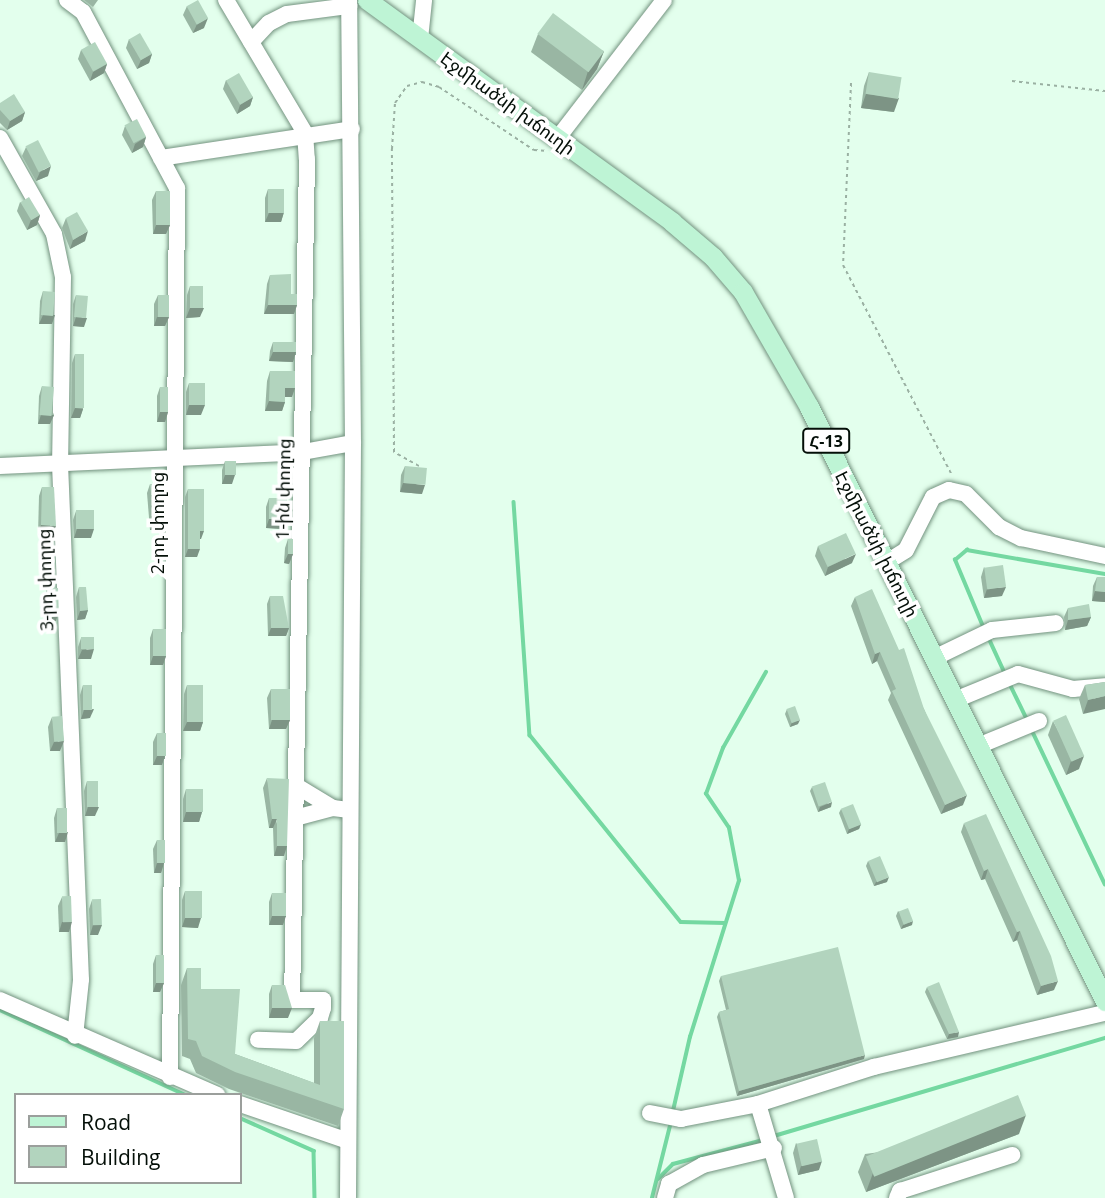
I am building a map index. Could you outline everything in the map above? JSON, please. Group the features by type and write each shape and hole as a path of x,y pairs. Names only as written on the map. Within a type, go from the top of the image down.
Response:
{"main road":[{"name":"Էջմիածնի խճուղի","path":"355,2 385,13 680,228 726,270 776,344 1105,1001"}],"street":[{"name":"2-րդ փողոց","path":"67,0 83,12 177,188 177,460 170,1077"},
{"path":"226,0 305,133"},
{"path":"420,39 424,0"},
{"path":"557,139 664,0"},
{"path":"251,42 269,23 287,14 355,2 352,129 353,443 348,1198"},
{"path":"161,158 305,133 352,129"},
{"name":"1-ին փողոց","path":"258,1040 296,1041 320,1018 323,1000 292,1000 303,452 305,133"},
{"name":"3-րդ փողոց","path":"0,138 60,250 60,464 81,979 75,1036"},
{"path":"0,466 177,460 303,452 353,443"},
{"path":"887,562 906,550 933,497 949,490 966,494 999,527 1021,538 1105,556"},
{"path":"934,657 986,633 1056,623"},
{"path":"955,700 1010,677 1073,689 1105,686"},
{"path":"978,746 1039,721"},
{"path":"295,785 333,808"},
{"path":"295,818 333,808 350,810"},
{"path":"0,1000 75,1036 212,1093"},
{"path":"663,1115 758,1104 874,1067 1105,1013"},
{"path":"758,1104 774,1148 786,1198"},
{"path":"242,1105 348,1141"},
{"path":"665,1198 669,1184 703,1165 774,1148"},
{"path":"897,1198 900,1191 1012,1155"}],"path":[{"path":"1012,81 1105,91"},
{"path":"419,466 394,452 392,149 396,103 407,86 422,82 439,87 534,150 546,152 557,139"},
{"path":"851,83 843,265 895,372 947,459 952,477 949,490"}],"building":[{"path":"198,0 208,18 197,25 187,6"},
{"path":"553,13 604,52 588,72 537,34"},
{"path":"140,33 152,54 141,60 129,40"},
{"path":"95,42 107,64 93,72 81,50"},
{"path":"869,72 902,77 898,99 866,94"},
{"path":"239,73 253,97 240,105 226,80"},
{"path":"14,94 25,112 10,121 0,110 0,103"},
{"path":"137,119 146,137 134,143 125,125"},
{"path":"38,140 51,166 39,172 26,146"},
{"path":"268,189 284,189 284,213 268,213"},
{"path":"156,191 170,191 170,225 156,225"},
{"path":"29,197 40,215 31,220 20,202"},
{"path":"77,212 88,231 73,240 66,218"},
{"path":"291,274 291,294 297,294 297,305 268,305 270,275"},
{"path":"190,286 203,286 203,308 190,308"},
{"path":"43,291 55,292 53,316 41,315"},
{"path":"76,295 88,296 86,318 74,317"},
{"path":"158,295 169,295 169,317 158,317"},
{"path":"273,342 296,342 296,352 273,352"},
{"path":"75,354 84,354 84,408 75,408"},
{"path":"270,371 295,371 295,388 285,388 285,402 269,401"},
{"path":"189,383 205,383 205,405 189,405"},
{"path":"42,386 54,387 51,416 39,415"},
{"path":"160,387 168,387 168,412 160,412"},
{"path":"225,461 236,461 236,475 225,475"},
{"path":"405,466 427,468 425,485 404,483"},
{"path":"150,484 167,484 167,521 154,521"},
{"path":"42,487 54,487 56,526 41,525"},
{"path":"188,489 204,489 204,531 200,531 200,549 188,549"},
{"path":"269,498 287,498 287,519 269,519"},
{"path":"76,510 94,510 94,529 76,529"},
{"path":"846,533 856,554 828,567 818,546"},
{"path":"288,539 293,539 293,554 288,554"},
{"path":"1003,565 1006,587 987,589 984,568"},
{"path":"1097,577 1105,577 1105,592 1095,591"},
{"path":"79,587 86,587 88,610 80,611"},
{"path":"47,588 58,588 59,611 48,611"},
{"path":"872,589 899,650 904,648 924,709 967,795 945,805 892,691 896,689 880,652 875,654 855,597"},
{"path":"270,596 283,596 289,628 271,628"},
{"path":"1089,604 1091,617 1068,620 1068,608"},
{"path":"153,629 166,629 166,656 153,656"},
{"path":"81,637 94,637 94,649 81,649"},
{"path":"1105,682 1105,696 1088,700 1085,685"},
{"path":"83,685 92,685 92,710 83,710"},
{"path":"187,685 203,685 203,722 187,722"},
{"path":"271,689 290,689 290,720 271,720"},
{"path":"795,706 800,720 792,723 787,709"},
{"path":"1066,715 1084,756 1072,762 1053,721"},
{"path":"62,716 64,741 54,742 52,717"},
{"path":"157,733 166,733 166,756 157,756"},
{"path":"267,778 289,779 287,846 277,846 277,819 272,819"},
{"path":"87,781 98,781 98,807 87,807"},
{"path":"825,782 832,802 819,806 812,787"},
{"path":"186,789 203,789 203,812 186,812"},
{"path":"853,804 861,824 849,829 841,809"},
{"path":"57,808 67,808 67,833 57,833"},
{"path":"986,814 1051,956 1058,981 1041,986 1020,931 1017,932 988,869 984,871 964,823"},
{"path":"157,840 165,840 165,863 157,863"},
{"path":"880,856 889,877 877,882 868,861"},
{"path":"185,891 202,891 202,918 185,918"},
{"path":"272,893 286,893 286,916 272,916"},
{"path":"62,896 71,896 72,922 63,922"},
{"path":"92,899 101,899 102,925 93,925"},
{"path":"908,908 913,921 904,925 899,912"},
{"path":"838,947 865,1055 739,1091 719,1012 729,1009 721,976"},
{"path":"156,955 164,955 164,983 156,983"},
{"path":"187,968 201,968 201,989 240,989 235,1054 320,1085 320,1021 344,1021 344,1109 235,1072 202,1056 196,1041 188,1039"},
{"path":"939,982 959,1032 949,1034 927,987"},
{"path":"272,985 285,985 292,1008 272,1008"},
{"path":"1018,1095 1026,1115 874,1177 866,1156"},
{"path":"817,1139 822,1161 802,1166 797,1144"}],"waterway":[{"path":"514,502 530,735 681,922 725,923"},
{"path":"984,629 955,560 967,550 1105,574"},
{"path":"988,636 1005,673"},
{"path":"673,1111 690,1037 739,881 729,828 706,794 723,748 766,672"},
{"path":"1010,684 1028,721"},
{"path":"1031,728 1105,884"},
{"path":"0,1010 182,1093"},
{"path":"774,1136 1105,1038"},
{"path":"242,1119 314,1151 315,1198"},
{"path":"652,1198 671,1122"},
{"path":"658,1179 673,1164 763,1140"}]}
